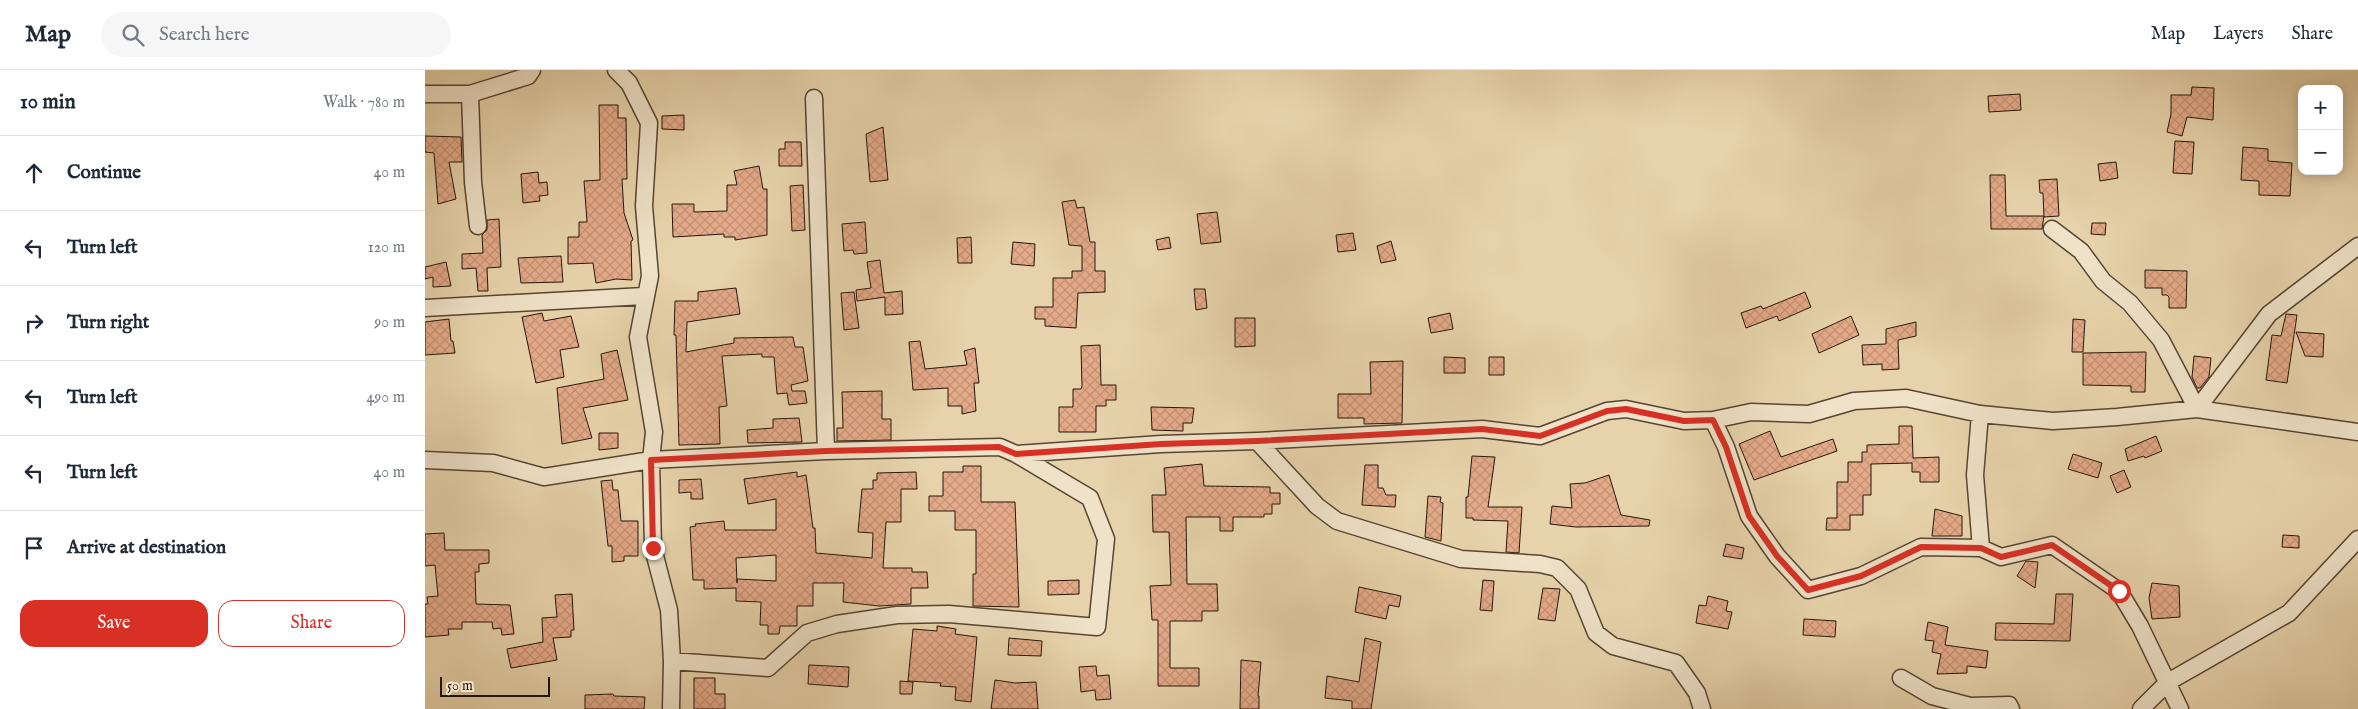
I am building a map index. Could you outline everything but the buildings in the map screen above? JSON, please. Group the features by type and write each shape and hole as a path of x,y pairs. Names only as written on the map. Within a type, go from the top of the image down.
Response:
{"street":[{"path":"425,94 470,94 528,76 532,70"},
{"path":"616,70 629,76 649,123 644,206 650,276 644,296 638,337 654,432 651,460 653,548 669,610 672,661 671,709"},
{"path":"470,94 473,182 478,226"},
{"path":"814,98 826,451"},
{"path":"2052,229 2081,251 2103,281 2130,303 2161,340 2197,409"},
{"path":"2197,409 2269,314 2358,246"},
{"path":"425,308 644,296"},
{"path":"1016,454 1161,444 1482,429 1540,436 1607,411 1626,409 1684,421 1713,420 1751,412 1809,414 1854,401 1906,398 1980,414 2053,421 2197,409 2358,432"},
{"path":"1980,414 1975,475 1981,548"},
{"path":"1713,420 1726,447 1749,516 1777,556 1808,590 1861,576 1921,547 1981,548 2001,557 2052,545 2119,591 2140,626 2180,709"},
{"path":"1257,441 1317,506 1337,521 1461,558 1540,564 1557,568 1579,589 1596,633 1613,646 1676,663 1697,693 1702,709"},
{"path":"425,460 493,463 544,477 651,460 826,451 999,447 1016,454 1090,498 1106,539 1097,627 949,614 897,615 837,624 807,633 768,668 672,661"},
{"path":"2141,709 2168,682 2289,613 2358,539"},
{"path":"1901,678 1932,696 1970,706 2009,705 2011,709"}],"route":[{"path":"653,548 651,460 826,451 897,451 999,447 1016,454 1161,444 1482,429 1540,436 1607,411 1626,409 1684,421 1713,420 1726,447 1749,516 1777,556 1808,590 1861,576 1921,547 1981,548 2001,557 2052,545 2119,591"}]}
